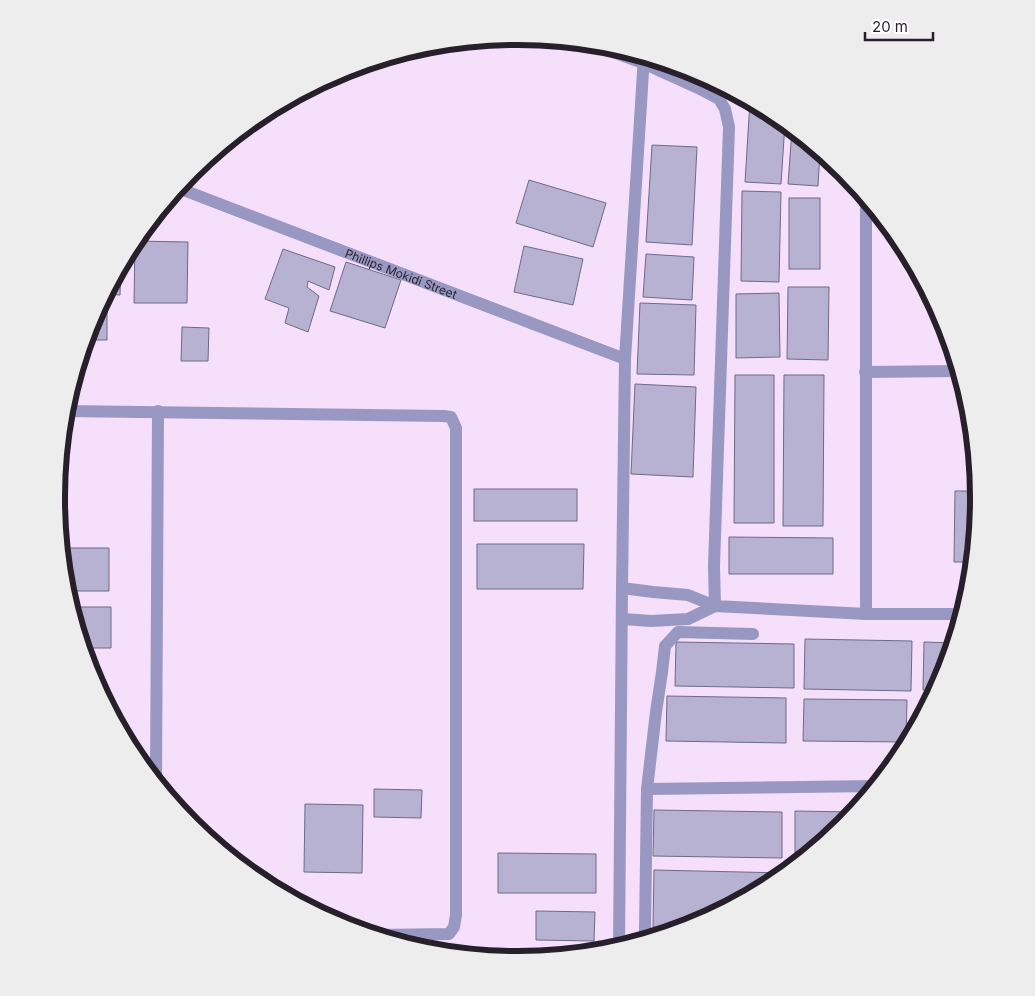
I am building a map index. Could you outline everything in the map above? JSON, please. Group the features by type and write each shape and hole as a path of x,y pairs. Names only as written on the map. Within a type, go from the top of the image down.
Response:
{"street":[{"path":"619,939 625,359 644,63"},
{"path":"662,69 719,99 725,109 729,127 715,606"},
{"name":"Phillips Mokidi Street","path":"185,191 625,359"},
{"path":"866,209 866,614"},
{"path":"865,372 952,371"},
{"path":"73,411 451,417 456,428 456,915 454,927 449,934 396,935"},
{"path":"156,771 158,411"},
{"path":"622,588 688,595 715,606 866,614 955,614"},
{"path":"623,619 651,621 688,619 715,606"},
{"path":"645,933 648,789 665,646 678,632 753,634"},
{"path":"648,789 867,786"}],"building":[{"path":"749,109 784,133 781,184 745,182"},
{"path":"791,138 820,160 818,186 788,184"},
{"path":"652,145 697,147 692,245 646,242"},
{"path":"529,180 606,203 593,247 516,223"},
{"path":"742,191 781,192 779,282 741,281"},
{"path":"789,198 820,198 820,269 789,269"},
{"path":"144,241 188,242 187,303 134,303 135,256"},
{"path":"524,246 583,259 573,305 514,292"},
{"path":"283,249 335,267 329,290 308,281 307,287 319,296 308,332 285,323 289,308 265,299"},
{"path":"646,254 694,257 692,300 643,297"},
{"path":"346,262 401,280 385,328 330,311"},
{"path":"121,280 120,295 113,295"},
{"path":"788,287 829,287 828,360 787,359"},
{"path":"779,293 780,357 736,358 736,294"},
{"path":"640,303 696,305 694,375 637,374"},
{"path":"107,307 107,340 93,340"},
{"path":"182,327 209,328 208,361 181,361"},
{"path":"735,375 774,375 774,523 734,523"},
{"path":"784,375 824,375 823,526 783,526"},
{"path":"635,384 696,387 693,477 631,474"},
{"path":"474,489 577,489 577,521 474,521"},
{"path":"955,491 970,491 970,528 966,562 954,562"},
{"path":"729,537 833,538 833,574 729,574"},
{"path":"477,544 584,544 583,589 477,589"},
{"path":"67,548 109,548 109,591 74,591"},
{"path":"78,607 111,607 111,648 90,648"},
{"path":"805,639 912,641 911,691 804,689"},
{"path":"676,642 794,644 794,688 675,686"},
{"path":"924,642 946,643 928,690 923,690"},
{"path":"667,696 786,698 786,743 666,741"},
{"path":"804,699 907,700 906,731 899,742 803,741"},
{"path":"374,789 422,790 421,818 374,817"},
{"path":"305,804 363,805 362,873 304,872"},
{"path":"654,810 782,812 782,858 653,856"},
{"path":"795,811 844,812 816,839 795,855"},
{"path":"498,853 596,854 596,893 498,893"},
{"path":"654,870 772,873 744,890 691,917 662,927 653,927"},
{"path":"536,911 595,912 594,941 536,940"}]}
